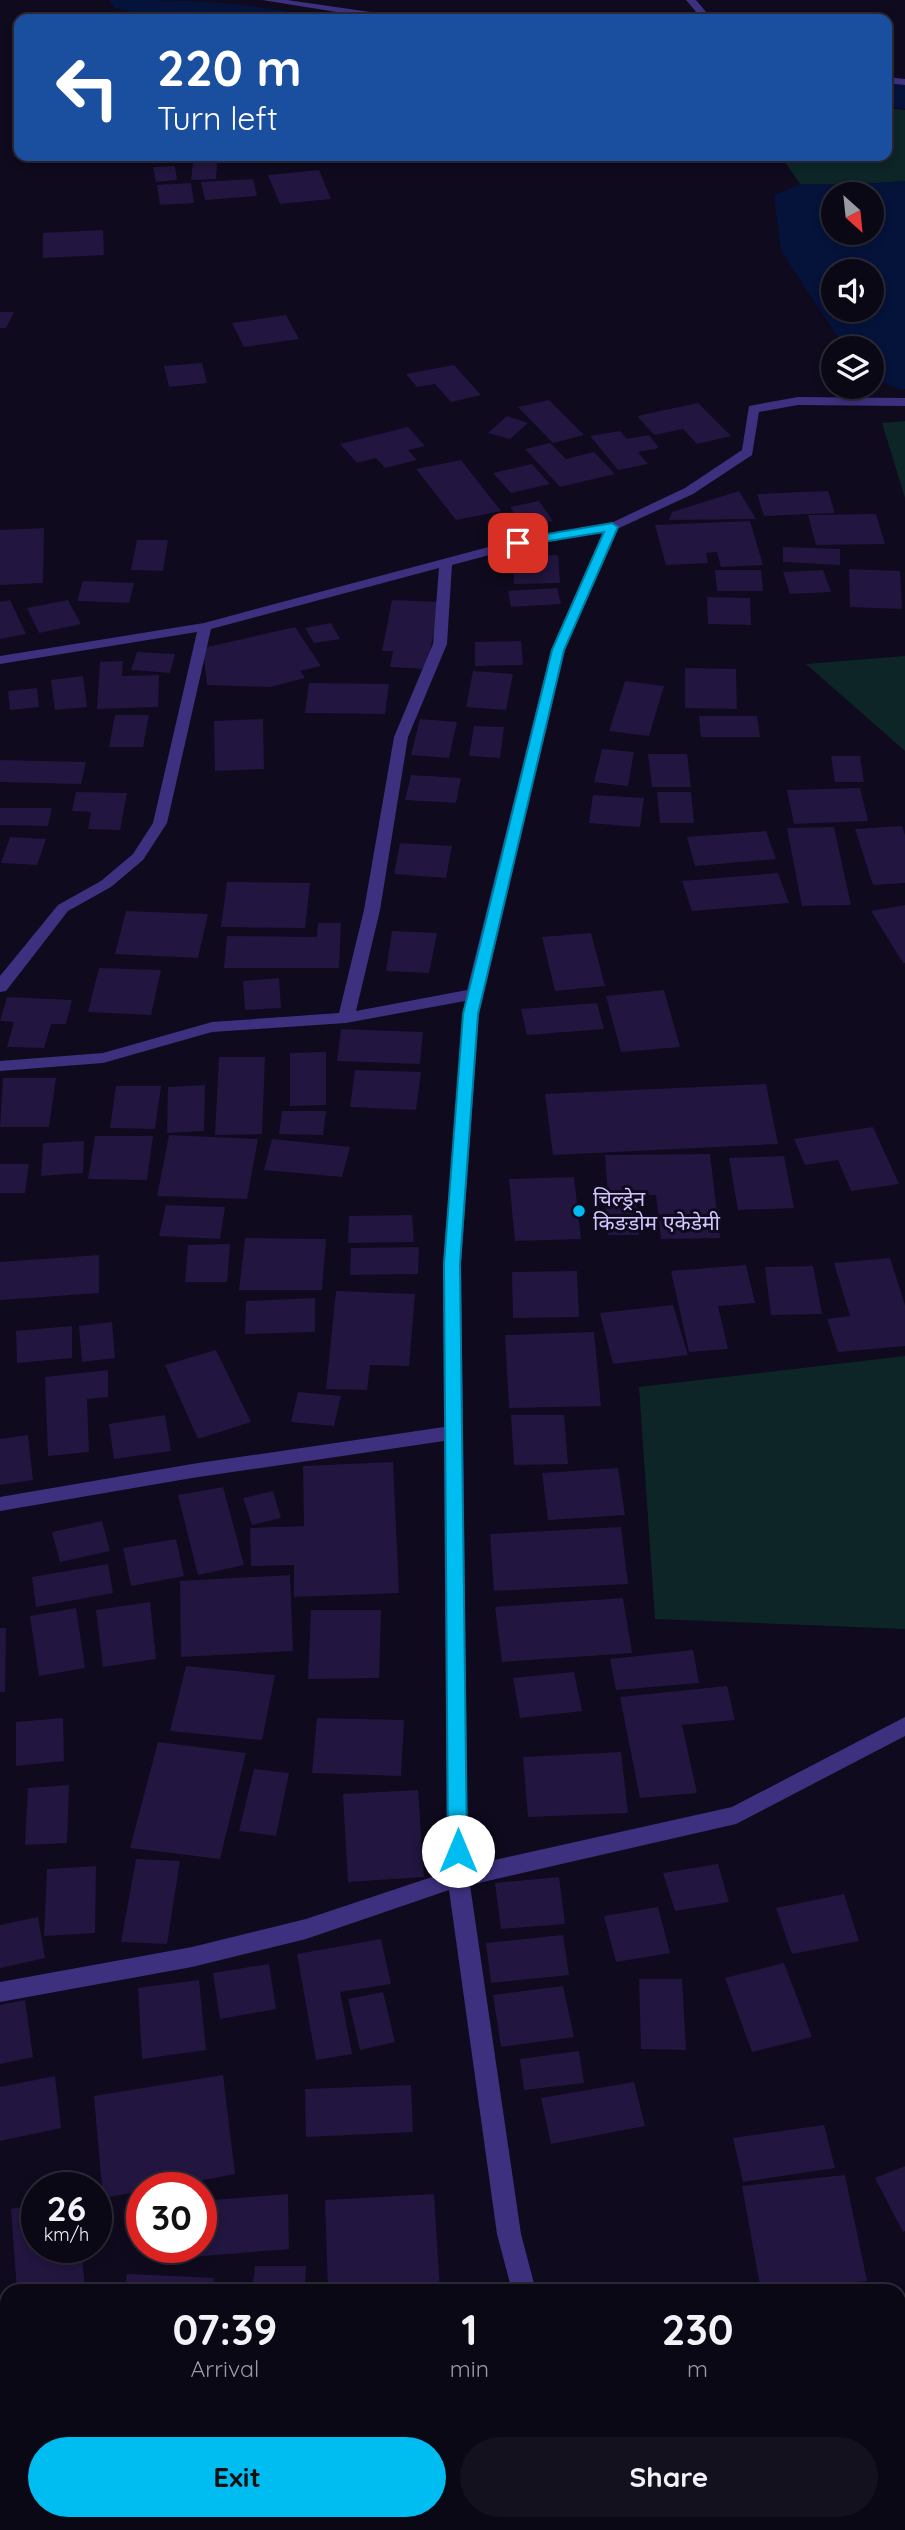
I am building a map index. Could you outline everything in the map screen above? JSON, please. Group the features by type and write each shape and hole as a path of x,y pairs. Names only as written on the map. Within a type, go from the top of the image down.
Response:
{"street":[{"path":"267,0 364,14"},
{"path":"691,0 703,14"},
{"path":"0,660 205,627 518,543 612,527 689,491 748,452 753,409 798,401 905,402"},
{"path":"522,2284 509,2234 458,1878 452,1264 474,994 558,650 612,527"},
{"path":"346,1018 372,910 401,737 440,644 446,561"},
{"path":"0,988 62,908 107,884 138,857 160,823 205,627"},
{"path":"0,1066 103,1058 212,1027 346,1018 474,994"},
{"path":"0,1504 192,1471 453,1433"},
{"path":"0,1992 192,1957 306,1928 458,1878 736,1815 905,1726"}],"green space":[{"path":"892,109 905,110 905,181 821,182 821,184 800,184 784,161 892,161"},
{"path":"905,421 905,498 882,423"},
{"path":"905,656 905,751 806,664"},
{"path":"905,1356 905,1629 655,1619 639,1387"}],"water":[{"path":"905,181 905,389 884,383 884,336 837,336 828,322 884,322 884,259 821,259 821,312 781,251 774,195 800,184 821,184 821,245 884,245 884,183"}],"building":[{"path":"193,163 217,163 216,179 191,180"},
{"path":"175,166 177,180 156,182 153,167"},
{"path":"319,170 331,199 280,204 268,175"},
{"path":"253,179 257,196 205,200 201,182"},
{"path":"191,183 194,203 160,205 157,185"},
{"path":"103,230 104,255 43,258 43,233"},
{"path":"0,312 14,312 6,328 0,328"},
{"path":"286,315 299,339 244,347 232,323"},
{"path":"202,363 207,383 169,387 164,366"},
{"path":"454,365 481,395 451,402 435,384 417,387 406,374"},
{"path":"549,400 584,435 553,443 518,407"},
{"path":"698,403 731,436 697,444 683,429 654,435 637,416"},
{"path":"507,416 528,423 510,439 488,433"},
{"path":"408,427 425,446 408,450 417,460 385,468 376,458 357,463 340,444"},
{"path":"620,431 627,439 649,435 659,448 638,452 648,464 618,470 590,436"},
{"path":"550,443 566,459 594,452 615,474 560,487 525,449"},
{"path":"461,460 501,511 456,520 416,469"},
{"path":"532,464 550,484 511,493 493,473"},
{"path":"739,491 756,519 669,520 672,512"},
{"path":"828,491 835,513 764,516 757,494"},
{"path":"539,501 553,521 523,526 510,507"},
{"path":"876,514 885,544 816,545 808,515"},
{"path":"750,521 763,565 721,567 717,552 706,553 708,563 666,565 655,525"},
{"path":"44,528 43,583 0,585 0,530"},
{"path":"137,540 168,540 163,571 131,570"},
{"path":"783,547 840,549 840,565 783,562"},
{"path":"558,555 560,583 514,584 513,556"},
{"path":"849,569 900,571 902,609 850,607"},
{"path":"715,570 761,570 763,591 717,591"},
{"path":"823,570 831,592 790,594 783,572"},
{"path":"83,581 134,583 129,603 77,601"},
{"path":"557,588 561,604 511,607 508,591"},
{"path":"707,597 750,598 751,625 708,624"},
{"path":"10,600 26,634 0,639 0,602"},
{"path":"68,600 81,624 39,633 27,608"},
{"path":"392,600 439,602 427,669 390,667 393,651 382,651"},
{"path":"331,623 340,639 314,643 305,628"},
{"path":"295,627 321,666 300,671 305,678 270,687 207,685 203,648"},
{"path":"521,641 523,665 475,666 475,642"},
{"path":"137,652 175,654 170,673 131,670"},
{"path":"123,661 122,676 159,675 158,707 97,709 100,662"},
{"path":"685,668 736,669 737,709 685,708"},
{"path":"473,671 513,674 506,710 466,707"},
{"path":"83,676 87,707 55,710 51,680"},
{"path":"625,681 664,686 649,736 609,731"},
{"path":"309,683 389,684 385,714 305,713"},
{"path":"37,688 39,707 10,710 8,691"},
{"path":"115,715 149,715 143,747 109,747"},
{"path":"699,716 757,716 760,737 701,737"},
{"path":"263,719 264,769 215,771 214,721"},
{"path":"420,719 457,722 449,758 411,755"},
{"path":"474,726 504,727 500,758 469,756"},
{"path":"602,749 634,752 628,786 594,782"},
{"path":"648,754 687,754 691,787 652,787"},
{"path":"831,756 860,756 864,782 835,782"},
{"path":"0,760 86,762 81,784 0,782"},
{"path":"411,775 461,778 456,803 405,800"},
{"path":"860,788 868,821 794,824 787,790"},
{"path":"76,792 127,793 120,830 88,829 91,812 72,811"},
{"path":"657,792 691,792 694,823 660,823"},
{"path":"593,795 644,798 640,827 589,823"},
{"path":"0,808 52,808 48,826 0,825"},
{"path":"902,826 905,835 905,883 873,885 855,829"},
{"path":"834,827 851,905 802,906 787,828"},
{"path":"766,831 776,859 695,866 687,837"},
{"path":"10,837 46,839 37,865 1,863"},
{"path":"400,843 452,846 446,878 394,874"},
{"path":"778,873 789,903 692,911 682,881"},
{"path":"227,882 310,883 305,928 221,927"},
{"path":"905,905 905,963 903,963 871,911"},
{"path":"126,911 208,914 198,958 115,954"},
{"path":"318,923 341,923 339,968 224,968 227,936 317,937"},
{"path":"392,931 437,933 429,973 386,971"},
{"path":"591,933 605,986 555,991 542,937"},
{"path":"99,968 161,970 151,1015 88,1012"},
{"path":"279,978 281,1008 245,1010 243,981"},
{"path":"664,990 680,1047 621,1052 606,996"},
{"path":"7,997 72,1000 66,1024 51,1024 44,1048 7,1047 14,1022 0,1021"},
{"path":"597,1003 604,1029 527,1035 521,1009"},
{"path":"341,1029 423,1032 420,1064 337,1061"},
{"path":"326,1052 326,1105 290,1106 290,1053"},
{"path":"219,1057 265,1057 262,1134 215,1135"},
{"path":"355,1070 421,1072 416,1110 350,1107"},
{"path":"3,1078 56,1078 49,1127 0,1127"},
{"path":"766,1084 778,1144 553,1155 545,1094"},
{"path":"205,1085 204,1131 167,1133 168,1087"},
{"path":"116,1086 161,1086 155,1129 110,1128"},
{"path":"282,1111 326,1111 323,1135 279,1134"},
{"path":"873,1127 899,1184 851,1191 838,1160 805,1165 794,1139"},
{"path":"169,1135 258,1139 247,1199 157,1196"},
{"path":"95,1136 153,1136 147,1180 88,1179"},
{"path":"272,1139 350,1147 342,1177 264,1170"},
{"path":"84,1141 83,1173 41,1176 43,1143"},
{"path":"710,1154 720,1238 661,1239 656,1195 608,1196 605,1155"},
{"path":"784,1156 794,1208 738,1210 729,1158"},
{"path":"0,1164 29,1164 25,1193 0,1193"},
{"path":"574,1177 581,1239 515,1241 509,1179"},
{"path":"605,1203 636,1203 639,1235 608,1235"},
{"path":"166,1205 225,1207 220,1239 159,1236"},
{"path":"412,1215 414,1242 348,1243 349,1216"},
{"path":"245,1238 326,1239 322,1290 239,1290"},
{"path":"230,1244 227,1282 185,1282 188,1245"},
{"path":"419,1247 418,1274 350,1275 351,1248"},
{"path":"99,1255 99,1293 0,1300 0,1262"},
{"path":"890,1258 905,1305 905,1346 838,1352 827,1319 850,1316 834,1263"},
{"path":"746,1265 755,1303 718,1306 728,1349 689,1352 671,1271"},
{"path":"813,1266 822,1314 771,1315 765,1267"},
{"path":"577,1271 579,1317 513,1318 512,1272"},
{"path":"336,1291 415,1294 409,1366 370,1365 367,1390 326,1389"},
{"path":"315,1298 315,1332 245,1334 246,1301"},
{"path":"673,1305 688,1355 613,1364 600,1313"},
{"path":"112,1322 115,1358 82,1362 79,1326"},
{"path":"72,1326 72,1358 17,1363 16,1331"},
{"path":"594,1332 601,1406 509,1408 505,1335"},
{"path":"216,1350 251,1422 198,1439 165,1365"},
{"path":"108,1370 108,1397 87,1399 89,1452 48,1456 45,1377"},
{"path":"298,1392 341,1396 334,1426 291,1422"},
{"path":"165,1415 171,1451 114,1459 109,1424"},
{"path":"511,1415 564,1415 568,1464 514,1465"},
{"path":"28,1435 33,1480 0,1485 0,1439"},
{"path":"393,1462 399,1593 294,1597 294,1565 251,1566 250,1528 304,1526 303,1466"},
{"path":"618,1468 625,1515 548,1520 542,1473"},
{"path":"223,1487 244,1565 198,1575 178,1495"},
{"path":"273,1491 281,1518 252,1525 243,1498"},
{"path":"102,1521 110,1551 60,1562 52,1532"},
{"path":"621,1527 628,1584 494,1591 490,1534"},
{"path":"176,1539 184,1576 131,1586 123,1548"},
{"path":"108,1564 113,1593 36,1607 32,1577"},
{"path":"290,1575 293,1651 181,1657 180,1581"},
{"path":"623,1598 632,1653 502,1662 495,1607"},
{"path":"150,1602 156,1659 103,1667 96,1610"},
{"path":"76,1608 85,1668 39,1676 30,1616"},
{"path":"311,1610 381,1610 379,1678 308,1679"},
{"path":"0,1628 6,1628 5,1692 0,1692"},
{"path":"693,1650 699,1683 616,1690 610,1659"},
{"path":"186,1666 275,1675 262,1740 170,1731"},
{"path":"574,1672 582,1711 520,1718 513,1678"},
{"path":"727,1686 735,1720 682,1725 697,1793 640,1798 620,1697"},
{"path":"63,1718 64,1761 16,1766 16,1722"},
{"path":"317,1718 404,1720 401,1776 312,1773"},
{"path":"158,1742 246,1753 220,1859 130,1848"},
{"path":"621,1752 628,1813 528,1817 523,1757"},
{"path":"254,1769 289,1773 276,1836 239,1831"},
{"path":"69,1785 67,1843 25,1845 28,1788"},
{"path":"418,1790 424,1877 348,1882 343,1794"},
{"path":"136,1859 180,1861 167,1944 121,1942"},
{"path":"718,1864 729,1902 675,1911 663,1873"},
{"path":"96,1866 95,1933 44,1936 47,1869"},
{"path":"559,1877 565,1924 501,1929 495,1883"},
{"path":"844,1894 859,1941 792,1954 776,1908"},
{"path":"658,1907 670,1953 616,1962 604,1916"},
{"path":"38,1917 45,1958 0,1968 0,1925"},
{"path":"563,1935 569,1975 491,1983 486,1943"},
{"path":"381,1939 391,1984 340,1992 352,2054 316,2060 297,1954"},
{"path":"784,1963 812,2037 752,2052 725,1978"},
{"path":"269,1964 276,2009 220,2019 213,1973"},
{"path":"639,1979 682,1979 686,2050 641,2049"},
{"path":"199,1980 206,2050 142,2059 138,1988"},
{"path":"563,1986 574,2037 501,2047 493,1995"},
{"path":"383,1992 395,2042 360,2050 348,1999"},
{"path":"25,2000 33,2057 0,2064 0,2005"},
{"path":"579,2051 584,2083 524,2090 520,2059"},
{"path":"223,2075 235,2174 217,2177 217,2172 126,2172 126,2194 112,2196 112,2172 101,2172 94,2096"},
{"path":"55,2076 61,2128 0,2141 0,2087"},
{"path":"634,2082 645,2126 551,2144 541,2098"},
{"path":"411,2085 413,2132 306,2137 305,2089"},
{"path":"824,2125 835,2168 743,2182 733,2138"},
{"path":"905,2166 905,2231 903,2232 875,2178"},
{"path":"845,2175 867,2281 835,2284 760,2284 742,2186"},
{"path":"288,2194 289,2249 217,2255 217,2200"},
{"path":"434,2194 440,2284 328,2284 325,2200"},
{"path":"21,2207 21,2263 83,2263 85,2284 16,2284 11,2209"},
{"path":"255,2266 306,2266 305,2284 253,2284"},
{"path":"127,2274 214,2278 214,2284 125,2284"}],"waterway":[{"path":"127,0 233,14"},
{"path":"892,95 905,97"}],"place":[{"name":"चिल्ड्रेन किङडोम एकेडेमी","path":"579,1211"}],"route":[{"path":"458,1851 452,1264 471,1014 514,825 558,650 612,527 518,543"}]}
